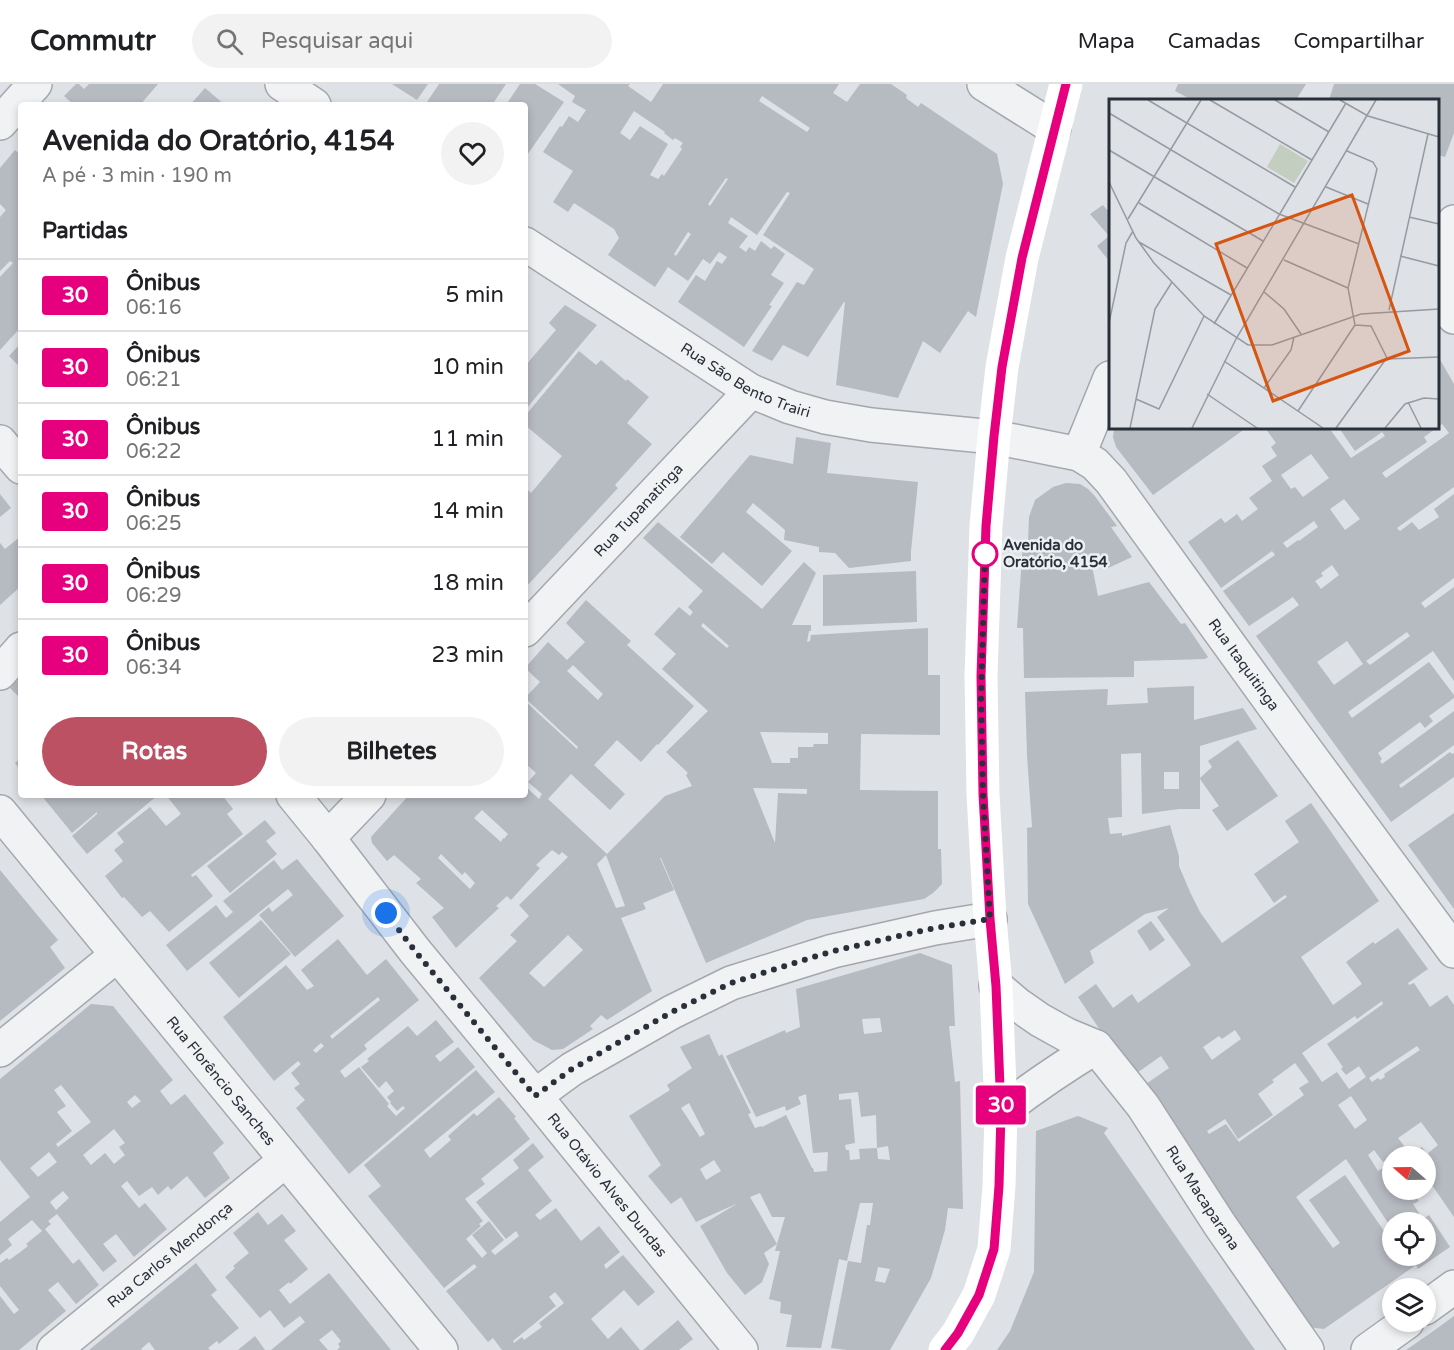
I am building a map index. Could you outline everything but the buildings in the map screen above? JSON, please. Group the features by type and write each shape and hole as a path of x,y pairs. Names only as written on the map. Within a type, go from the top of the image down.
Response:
{"main road":[{"path":"945,1350 958,1333 979,1295 994,1249 1001,1112 996,986 983,794 981,676 986,526 1002,367 1022,258 1066,84"}],"street":[{"path":"19,102 35,84"},
{"path":"282,84 309,102"},
{"path":"984,84 1054,128"},
{"path":"0,123 18,103"},
{"path":"1454,222 1443,285 1454,317"},
{"name":"Rua São Bento Trairi","path":"528,246 751,391 790,407 825,417 871,425 994,436"},
{"path":"1079,454 1109,380"},
{"name":"Rua Tupanatinga","path":"528,627 751,391"},
{"name":"Rua Itaquitinga","path":"994,436 1079,454 1095,464 1112,481 1454,951"},
{"path":"0,442 18,463"},
{"path":"0,673 18,652"},
{"name":"Rua Otávio Alves Dundas","path":"295,798 415,951 741,1350"},
{"path":"328,838 366,798"},
{"name":"Rua Florêncio Sanches","path":"0,812 441,1350"},
{"path":"535,1096 572,1069 672,1012 731,983 833,951 935,928 990,919"},
{"path":"0,1050 117,955"},
{"name":"Rua Macaparana","path":"996,986 1040,1020 1096,1047 1143,1106 1220,1225 1306,1350"},
{"path":"1001,1112 1047,1078 1096,1047"},
{"name":"Rua Carlos Mendonça","path":"54,1350 286,1160"},
{"path":"1436,1300 1454,1287"},
{"path":"1368,1350 1393,1332"}],"bus line":[{"name":"30","path":"945,1350 958,1333 979,1295 994,1249 1001,1112 996,986 983,794 981,676 986,526 1002,367 1022,258 1066,84"}],"place":[{"name":"Avenida do Oratório, 4154","path":"985,554"}],"route":[{"path":"386,913 535,1096 572,1069 672,1012 731,983 833,951 935,928 990,919 983,794 981,699 985,554"}]}
